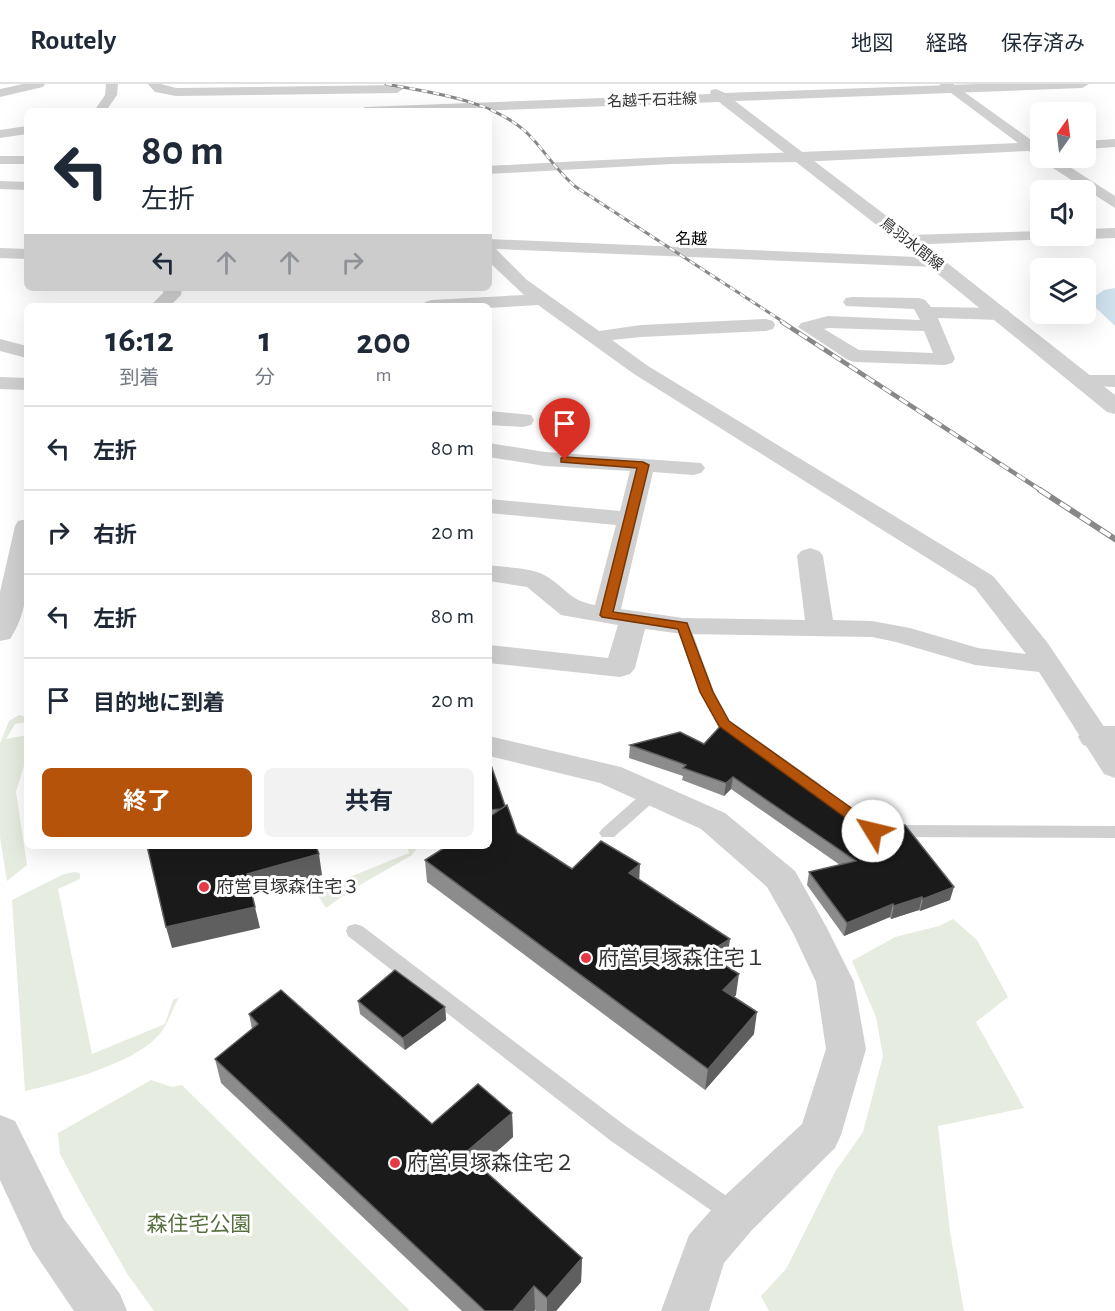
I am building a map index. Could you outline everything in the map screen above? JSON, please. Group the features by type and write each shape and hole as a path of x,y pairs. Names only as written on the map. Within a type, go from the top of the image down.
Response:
{"street":[{"path":"0,93 39,84"},
{"path":"102,108 111,95 112,84"},
{"path":"154,84 159,89 176,92 396,86 405,108"},
{"name":"鳥羽水間線","path":"706,84 1001,314 1115,407"},
{"name":"名越千石荘線","path":"459,108 948,87 1082,84"},
{"path":"948,87 1030,143"},
{"path":"0,134 24,130"},
{"path":"1096,144 1115,143"},
{"path":"492,170 629,162 1030,149"},
{"path":"3,161 24,151"},
{"path":"3,161 24,160"},
{"path":"1062,168 1115,203"},
{"path":"0,185 24,186"},
{"path":"1096,234 1115,233"},
{"path":"886,242 1030,236"},
{"path":"686,259 698,245 862,242"},
{"path":"492,244 657,250 686,259 935,262"},
{"path":"0,253 24,254"},
{"path":"492,255 521,284 640,370 984,582 1006,605 1105,737 1115,767"},
{"path":"163,303 172,295 173,291"},
{"path":"480,303 543,299"},
{"path":"852,302 919,304 929,319 945,359 855,356 808,327 825,313 929,319 1001,314"},
{"path":"594,337 642,331 766,325"},
{"path":"0,345 24,351"},
{"path":"1081,381 1115,381"},
{"path":"0,383 24,384"},
{"path":"492,418 523,420"},
{"path":"492,450 546,459 693,468"},
{"path":"492,654 620,668 620,616 630,519 643,465"},
{"path":"492,506 630,519"},
{"path":"12,620 24,545"},
{"path":"810,556 820,628"},
{"path":"492,573 535,580 571,609 683,626 872,629 900,634 975,656 1049,665"},
{"path":"492,747 610,775 712,821 782,880 789,897 809,928 835,982 846,1049 820,1135 736,1215 705,1251 687,1309"},
{"path":"0,1134 48,1234 103,1311"}],"lane":[{"path":"683,626 707,692 723,723 826,797"},
{"path":"608,833 653,793"},
{"path":"873,831 1115,832"},
{"path":"355,932 619,1134 736,1215"}],"green space":[{"path":"19,715 24,716 24,722 15,724 6,739 24,736 24,766 16,792 27,865 7,881 0,837 0,744 9,721"},
{"path":"408,849 416,849 412,855 353,889 326,908 315,891 409,853"},
{"path":"80,873 80,879 58,889 92,1054 165,1024 173,1000 179,997 164,1028 146,1047 95,1071 25,1091 12,900 64,874"},
{"path":"953,919 977,940 1008,997 976,1022 1024,1108 938,1126 950,1232 964,1311 769,1311 761,1296 786,1269 835,1172 863,1132 883,1056 876,1017 852,961 895,937 939,926"},
{"name":"森住宅公園","path":"151,1080 172,1087 182,1085 410,1311 154,1311 128,1275 82,1195 60,1154 58,1133"}],"water":[{"path":"1115,288 1115,326 1096,308 1096,296 1104,290"}],"building":[{"path":"725,721 779,769 782,767 828,795 868,824 905,825 954,887 923,899 922,897 894,906 893,904 847,923 809,872 856,861 733,777 726,783 683,768 686,765 630,745 680,732 704,744"},
{"path":"492,768 505,806 492,810"},
{"path":"507,805 517,833 572,869 601,841 640,864 629,873 730,939 706,954 739,974 723,990 757,1012 708,1069 425,860 442,849 492,849 492,815"},
{"name":"府営貝塚森住宅３","path":"148,849 317,849 319,854 247,874 255,907 166,927"},
{"path":"395,970 445,1007 403,1038 358,1001"},
{"name":"府営貝塚森住宅２","path":"281,990 432,1124 478,1084 512,1113 465,1153 582,1258 547,1298 534,1286 513,1311 485,1311 215,1059 258,1024 249,1014"}],"railway":[{"path":"386,84 441,94 485,108"},
{"path":"492,111 526,132 576,187 785,323"},
{"path":"782,322 1042,491"},
{"path":"1040,490 1115,539"}],"place":[{"name":"府営貝塚森住宅３","path":"204,887"},
{"name":"府営貝塚森住宅１","path":"586,958"},
{"name":"府営貝塚森住宅２","path":"395,1163"}],"district":[{"name":"名越","path":"691,238"}],"route":[{"path":"565,460 643,465 606,615 683,626 707,692 723,723 873,831"}]}
